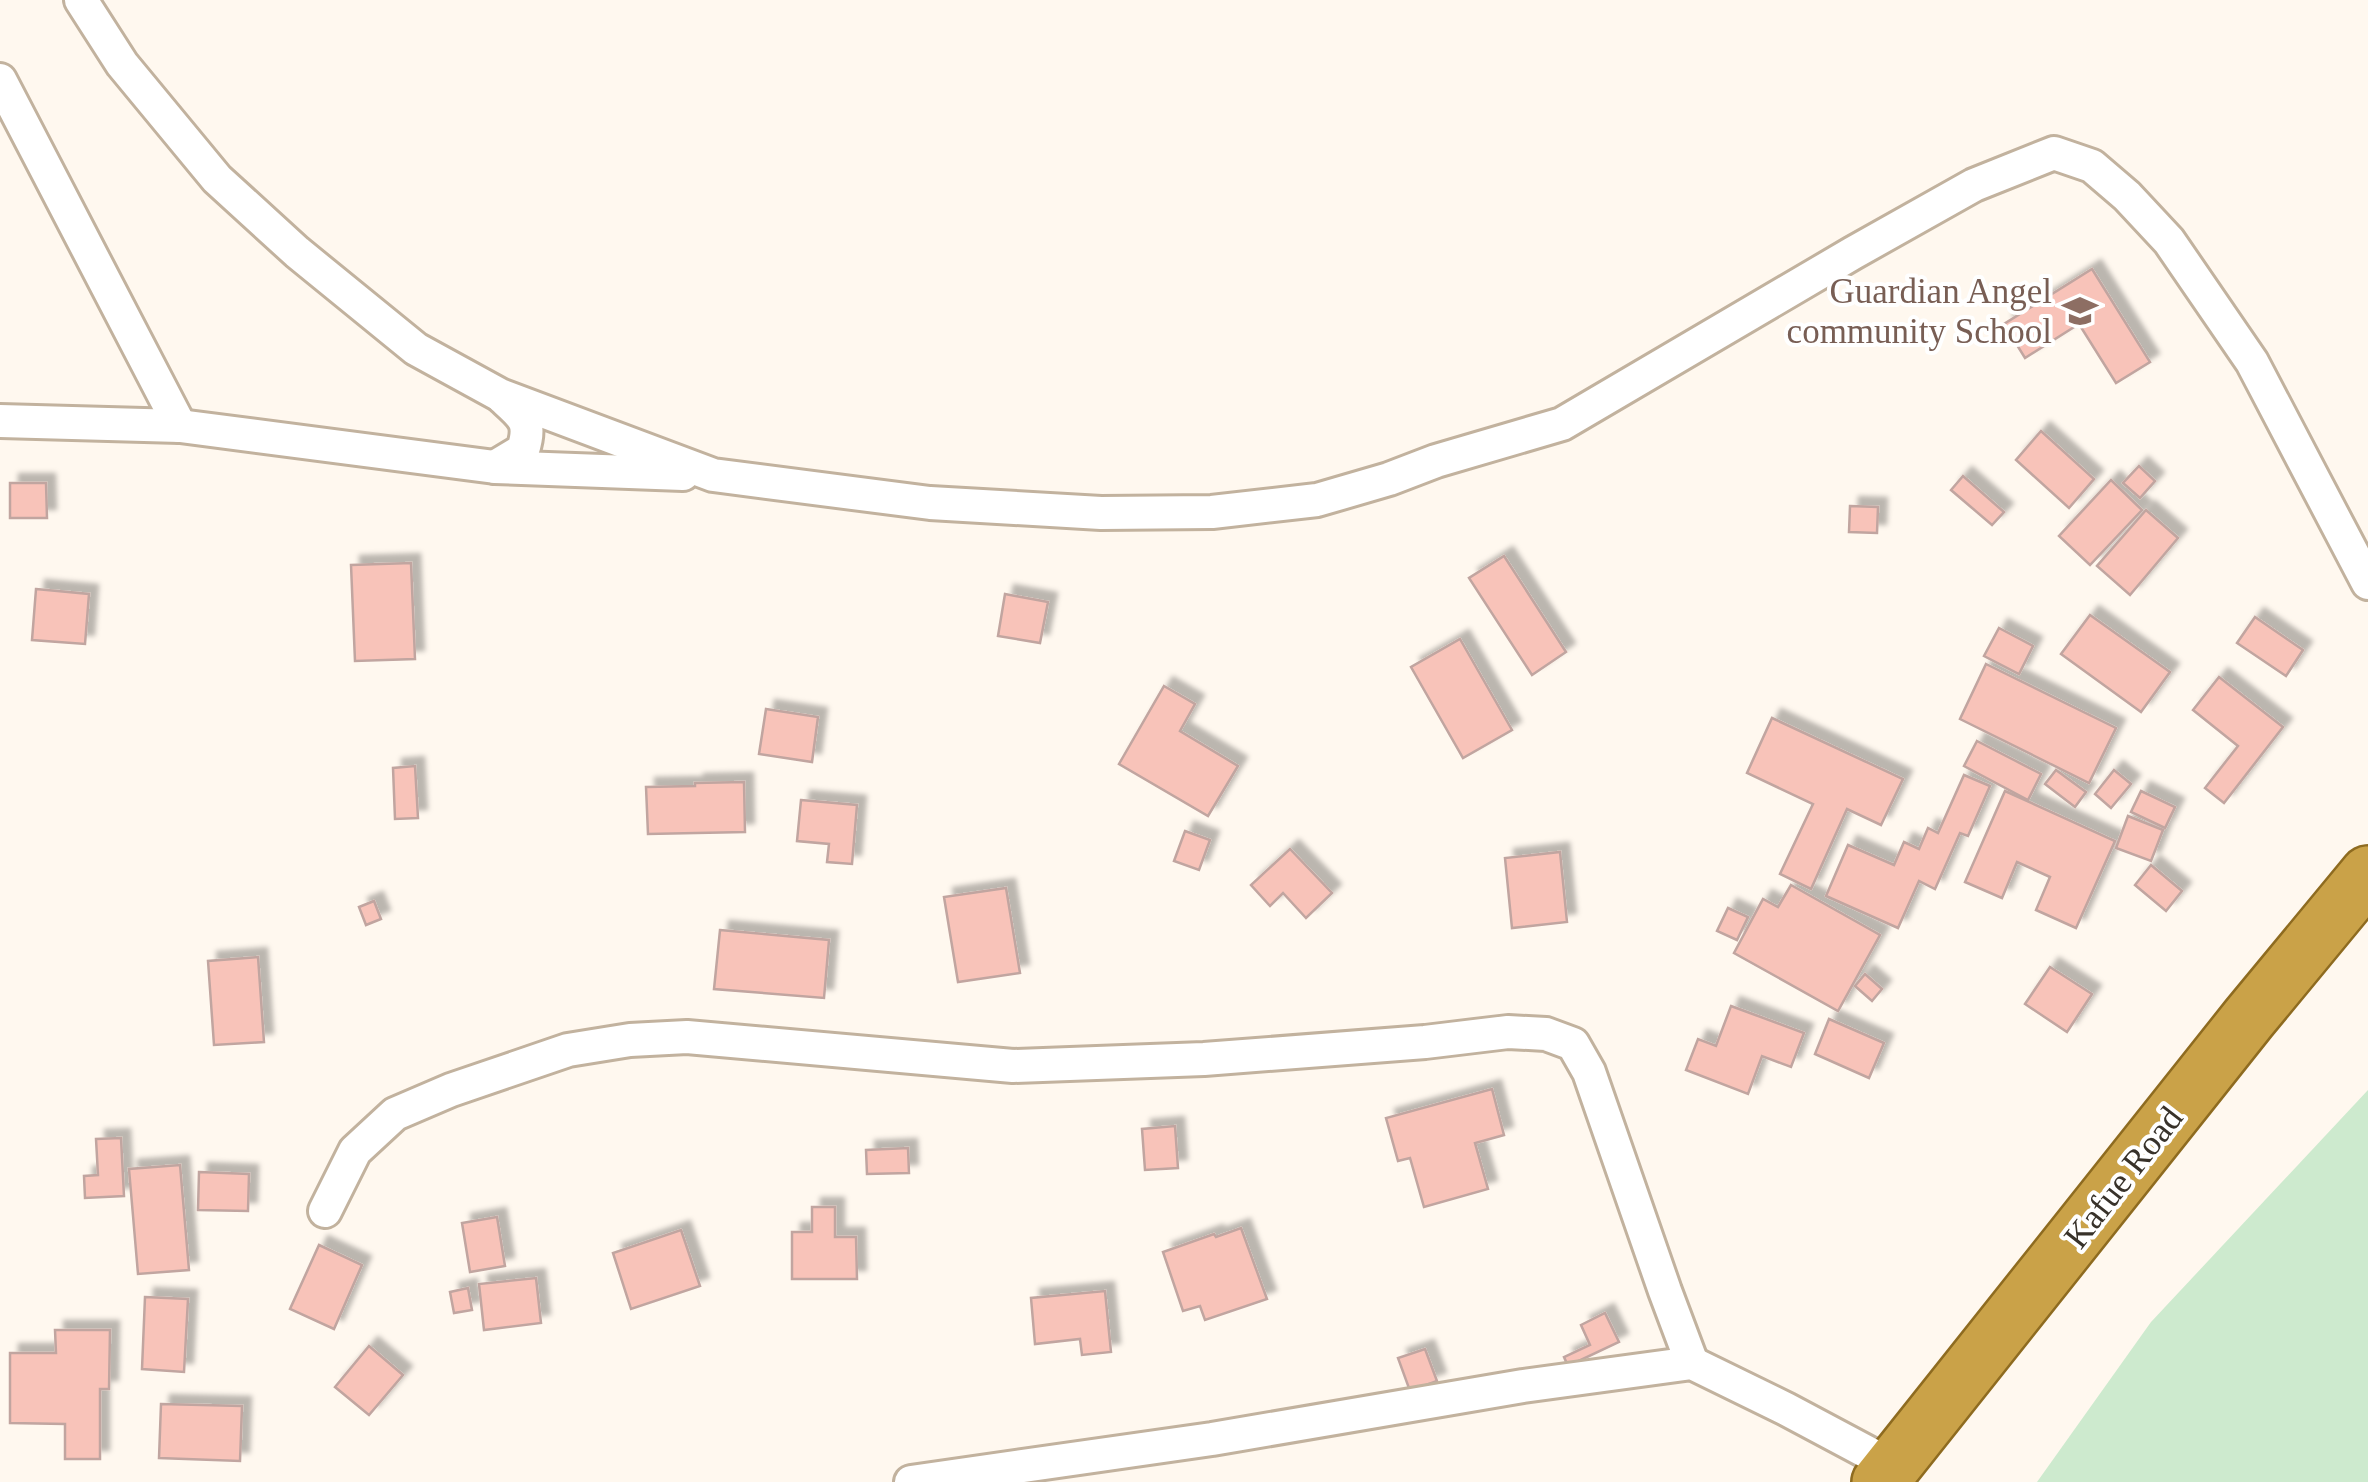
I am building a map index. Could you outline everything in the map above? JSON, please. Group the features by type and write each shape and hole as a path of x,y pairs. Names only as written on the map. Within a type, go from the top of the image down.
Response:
{"highway":[{"name":"Kafue Road","path":"1886,1474 2368,874"}],"street":[{"path":"81,0 122,64 217,179 297,252 416,349 500,395 713,475"},
{"path":"0,80 180,426"},
{"path":"0,420 180,426 496,466 713,475 930,504 1101,512 1212,512 1317,500 1562,424 1852,252 1974,185 2054,153 2092,166 2169,240 2252,362 2368,583"},
{"path":"496,466 522,450 528,434 524,417 500,395"},
{"path":"325,1211 355,1151 395,1114 450,1090 568,1050 630,1040 687,1037 1012,1066 1204,1059 1508,1032 1546,1034 1573,1044 1589,1072 1692,1363"},
{"path":"911,1482 1692,1363 1786,1409 1886,1474"}],"green space":[{"path":"2368,1090 2368,1482 2037,1482 2151,1322"}],"building":[{"path":"2092,269 2150,362 2116,383 2079,324 2025,358 2004,324"},
{"path":"2041,431 2094,479 2069,508 2016,460"},
{"path":"2139,466 2155,481 2140,498 2123,483"},
{"path":"1963,476 2004,512 1992,525 1951,490"},
{"path":"2111,480 2142,510 2090,565 2059,536"},
{"path":"10,483 46,483 47,518 10,518"},
{"path":"1850,506 1878,507 1877,533 1849,532"},
{"path":"2146,510 2178,538 2130,595 2097,566"},
{"path":"1504,556 1566,652 1532,675 1469,578"},
{"path":"411,563 415,659 355,661 351,565"},
{"path":"36,589 89,594 85,644 32,640"},
{"path":"1005,594 1048,602 1040,643 998,636"},
{"path":"2090,615 2170,672 2141,712 2061,654"},
{"path":"2255,617 2303,650 2286,676 2237,643"},
{"path":"1999,628 2033,646 2019,674 1984,656"},
{"path":"1460,639 1512,730 1463,758 1411,667"},
{"path":"1986,664 2116,728 2089,783 1960,719"},
{"path":"2219,677 2283,727 2224,803 2205,788 2238,746 2193,710"},
{"path":"1164,686 1195,704 1180,731 1238,766 1208,816 1119,764"},
{"path":"766,709 818,717 812,762 759,754"},
{"path":"1772,718 1903,779 1881,825 1847,809 1811,889 1780,874 1813,804 1747,773"},
{"path":"1977,741 2041,774 2028,800 1964,766"},
{"path":"415,766 418,818 395,819 393,768"},
{"path":"2056,770 2086,792 2075,807 2045,784"},
{"path":"2114,770 2131,784 2111,808 2095,794"},
{"path":"1964,775 1990,786 1968,836 1960,833 1935,889 1919,881 1898,928 1826,896 1848,845 1894,865 1904,842 1919,849 1928,828 1938,833"},
{"path":"744,782 745,832 648,834 646,787"},
{"path":"2005,791 2115,841 2076,928 2036,910 2050,877 2017,862 2002,898 1965,882"},
{"path":"2141,791 2175,807 2165,828 2131,812"},
{"path":"801,800 857,805 852,864 827,862 829,844 797,841"},
{"path":"2128,816 2163,830 2151,861 2116,848"},
{"path":"1185,831 1210,840 1199,870 1174,861"},
{"path":"1290,849 1332,893 1306,918 1283,893 1270,906 1251,885"},
{"path":"1560,852 1567,922 1512,928 1505,858"},
{"path":"2151,865 2182,891 2166,911 2135,885"},
{"path":"1791,885 1880,935 1838,1011 1734,953 1763,899 1778,907"},
{"path":"1006,888 1020,973 958,982 944,897"},
{"path":"374,901 381,919 366,925 359,907"},
{"path":"1728,908 1748,917 1737,940 1717,931"},
{"path":"720,930 829,940 824,998 714,989"},
{"path":"258,957 264,1042 214,1045 208,961"},
{"path":"2050,967 2092,994 2067,1032 2025,1004"},
{"path":"1865,974 1882,989 1872,1001 1855,986"},
{"path":"1731,1006 1804,1033 1791,1067 1762,1056 1748,1094 1686,1070 1698,1039 1716,1046"},
{"path":"1829,1019 1884,1043 1869,1078 1815,1054"},
{"path":"1492,1089 1504,1135 1475,1143 1488,1189 1424,1207 1410,1158 1398,1161 1386,1118"},
{"path":"1175,1126 1178,1168 1145,1170 1142,1129"},
{"path":"121,1138 124,1196 85,1198 84,1176 98,1175 96,1139"},
{"path":"908,1148 909,1173 867,1174 866,1150"},
{"path":"180,1165 189,1270 138,1274 129,1169"},
{"path":"199,1172 249,1174 248,1211 198,1210"},
{"path":"812,1207 835,1207 835,1237 856,1237 857,1279 792,1279 792,1232 812,1232"},
{"path":"497,1217 505,1266 470,1272 462,1223"},
{"path":"1241,1228 1267,1299 1205,1320 1200,1306 1183,1311 1163,1252"},
{"path":"681,1230 700,1286 631,1309 613,1253"},
{"path":"319,1245 362,1265 334,1329 290,1309"},
{"path":"536,1278 541,1323 484,1330 479,1284"},
{"path":"468,1288 472,1310 454,1313 450,1292"},
{"path":"1105,1291 1111,1352 1082,1355 1080,1339 1035,1344 1031,1298"},
{"path":"145,1297 188,1299 184,1372 142,1369"},
{"path":"1605,1313 1619,1342 1568,1366 1564,1357 1590,1345 1581,1325"},
{"path":"55,1330 110,1330 109,1389 100,1389 100,1459 65,1459 65,1424 10,1423 10,1353 56,1353"},
{"path":"369,1346 403,1375 369,1415 335,1387"},
{"path":"1425,1349 1437,1381 1410,1391 1398,1358"},
{"path":"161,1404 242,1406 240,1461 159,1458"}],"place":[{"name":"Guardian Angel community School","path":"2080,311"}]}
